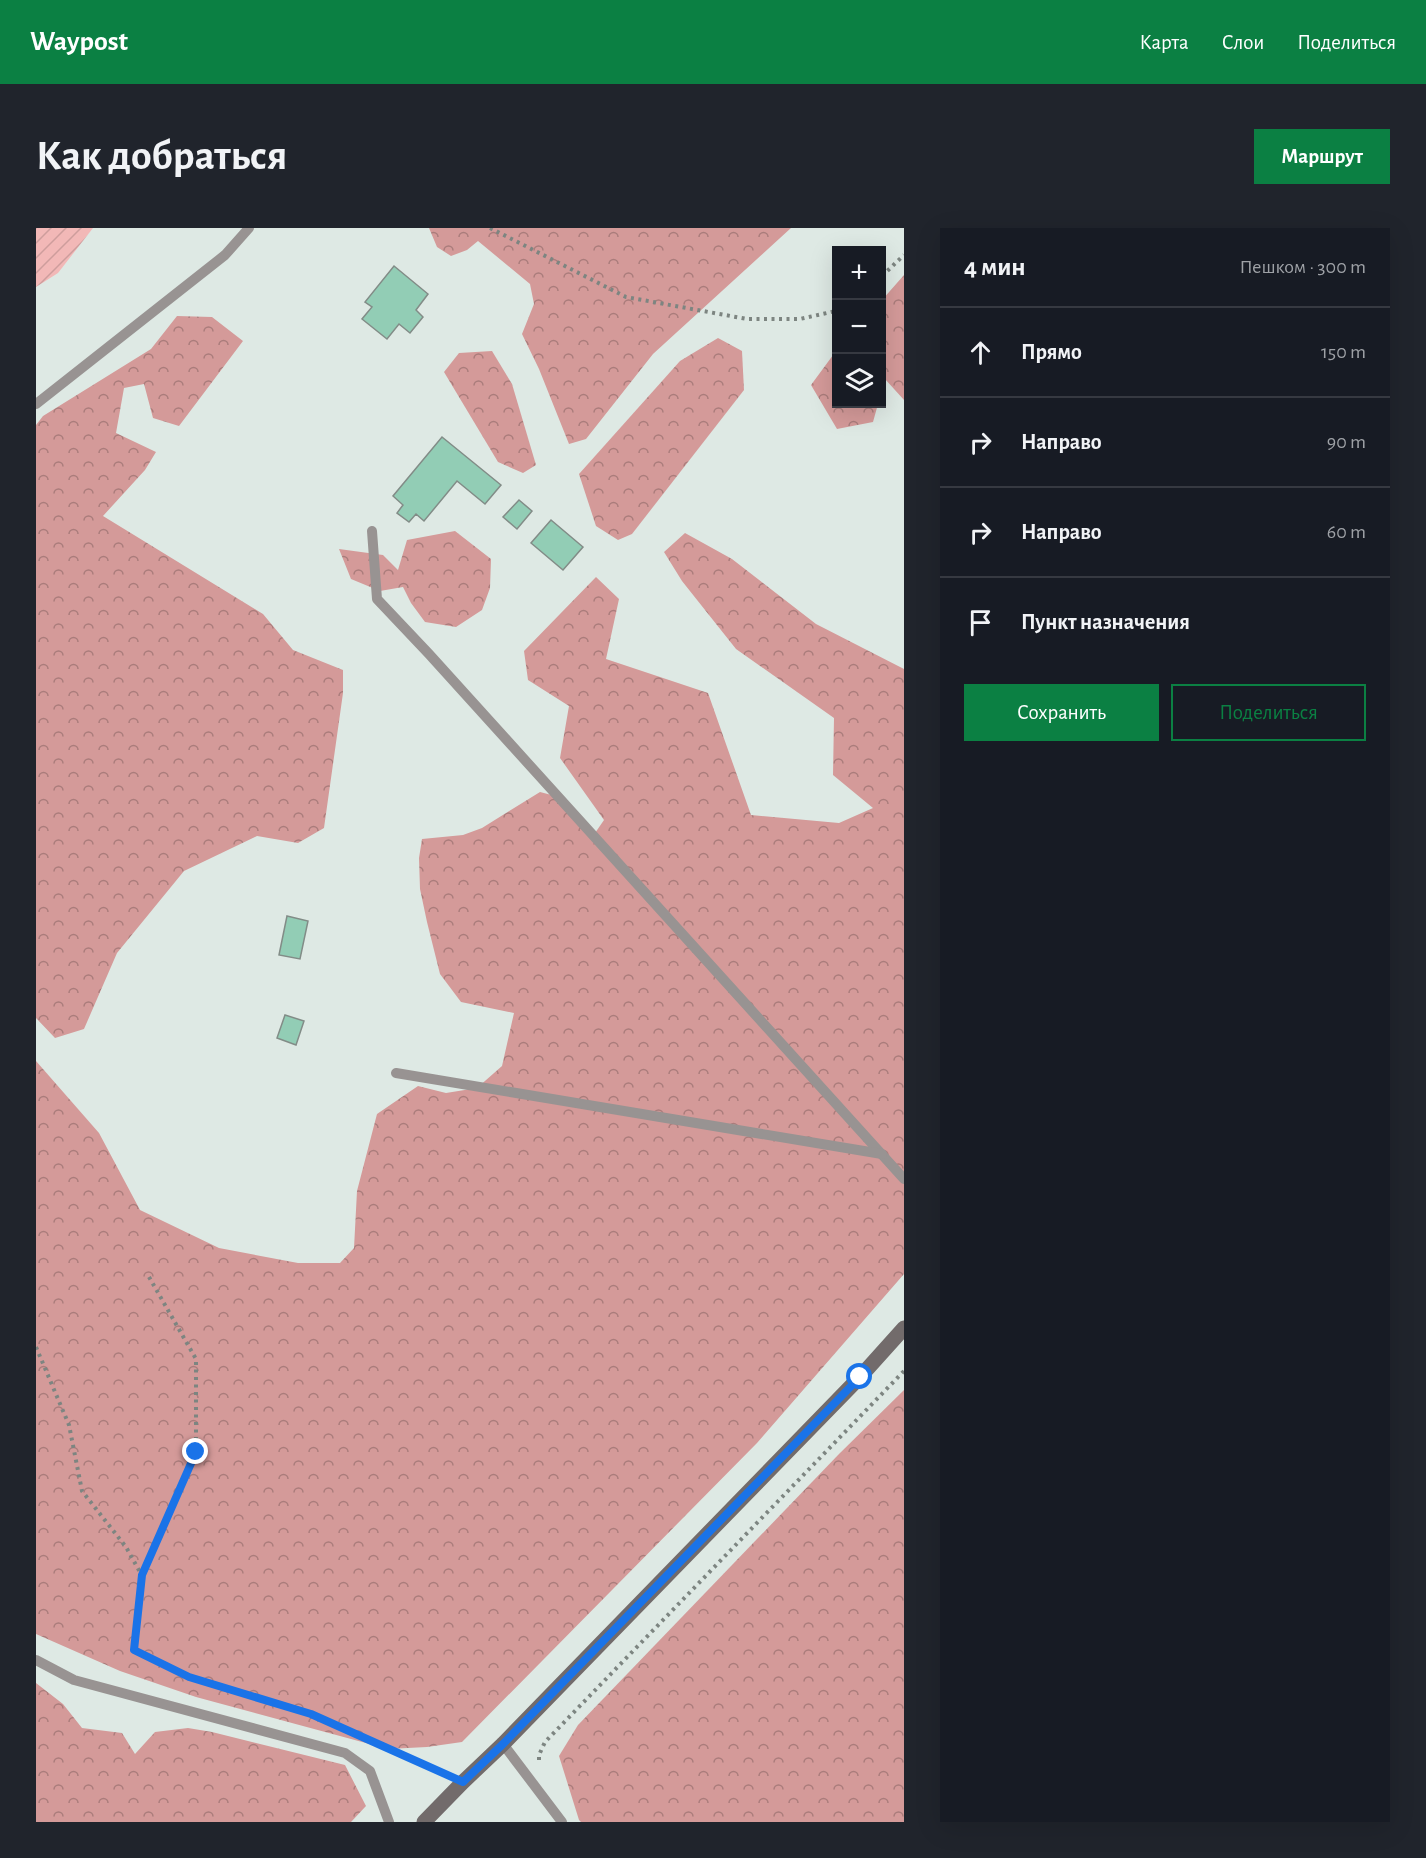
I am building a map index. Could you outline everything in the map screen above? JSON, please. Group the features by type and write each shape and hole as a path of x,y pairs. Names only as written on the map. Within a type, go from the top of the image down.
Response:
{"street":[{"path":"424,1822 503,1744 860,1377 904,1328"}],"lane":[{"path":"36,404 225,255 249,228"},
{"path":"372,531 377,599 904,1179"},
{"path":"396,1072 882,1154"},
{"path":"36,1660 74,1680 345,1753 370,1771 389,1822"},
{"path":"503,1744 562,1822"}],"path":[{"path":"490,228 626,297 747,319 800,319 832,312"},
{"path":"886,272 904,255"},
{"path":"149,1277 196,1359 196,1452 142,1575 134,1650 189,1677 311,1714 463,1782"},
{"path":"36,1347 69,1425 82,1491 126,1547 142,1575"},
{"path":"539,1762 539,1755 545,1742 904,1371"}],"green space":[{"path":"429,228 791,228 653,354 586,439 569,444 539,369 522,334 534,304 530,284 478,241 467,250 451,256 437,247"},
{"path":"904,275 904,400 886,380 886,295"},
{"path":"177,316 212,317 243,341 179,426 153,418 144,384 124,388 116,433 156,452 145,470 103,516 263,614 293,650 343,670 343,693 324,828 298,843 257,836 184,871 117,953 84,1029 55,1038 36,1018 36,425 43,416 151,349"},
{"path":"718,338 742,351 744,390 632,534 618,540 596,526 579,474 680,361"},
{"path":"492,351 512,384 536,465 523,473 498,462 444,372 459,353"},
{"path":"832,356 832,408 877,408 873,422 837,429 811,385"},
{"path":"455,531 491,559 490,588 482,610 456,627 425,622 403,587 380,591 351,579 339,549 383,555 398,570 407,540"},
{"path":"685,533 732,559 816,624 904,669 904,1274 757,1443 462,1742 388,1749 196,1697 120,1671 36,1634 36,1061 99,1133 140,1210 219,1248 298,1263 340,1263 354,1248 357,1191 377,1114 418,1086 446,1093 477,1088 502,1066 514,1013 461,1002 440,974 420,889 419,858 422,839 463,835 482,828 540,792 563,798 593,836 604,820 560,758 569,706 528,680 524,651 596,577 619,599 606,659 708,693 751,815 839,823 873,808 833,775 834,718 736,649 682,581 664,552"},
{"path":"904,1390 904,1822 581,1822 559,1756 578,1725 839,1454"},
{"path":"36,1683 63,1704 82,1728 122,1733 135,1754 155,1732 188,1728 212,1732 345,1765 366,1806 351,1822 36,1822"}],"shaded area":[{"path":"36,228 93,228 58,273 36,287"}],"building":[{"path":"394,266 428,294 416,310 423,317 410,333 399,324 387,339 362,319 372,307 365,302"},
{"path":"442,437 501,485 485,504 457,481 424,521 416,514 409,522 397,513 403,505 393,496"},
{"path":"519,500 532,511 517,529 503,517"},
{"path":"551,520 583,547 563,570 531,543"},
{"path":"287,916 308,921 300,959 279,955"},
{"path":"285,1015 304,1021 296,1045 277,1038"}],"route":[{"path":"196,1452 142,1575 134,1650 189,1677 311,1714 463,1782 503,1744 860,1377"}]}
